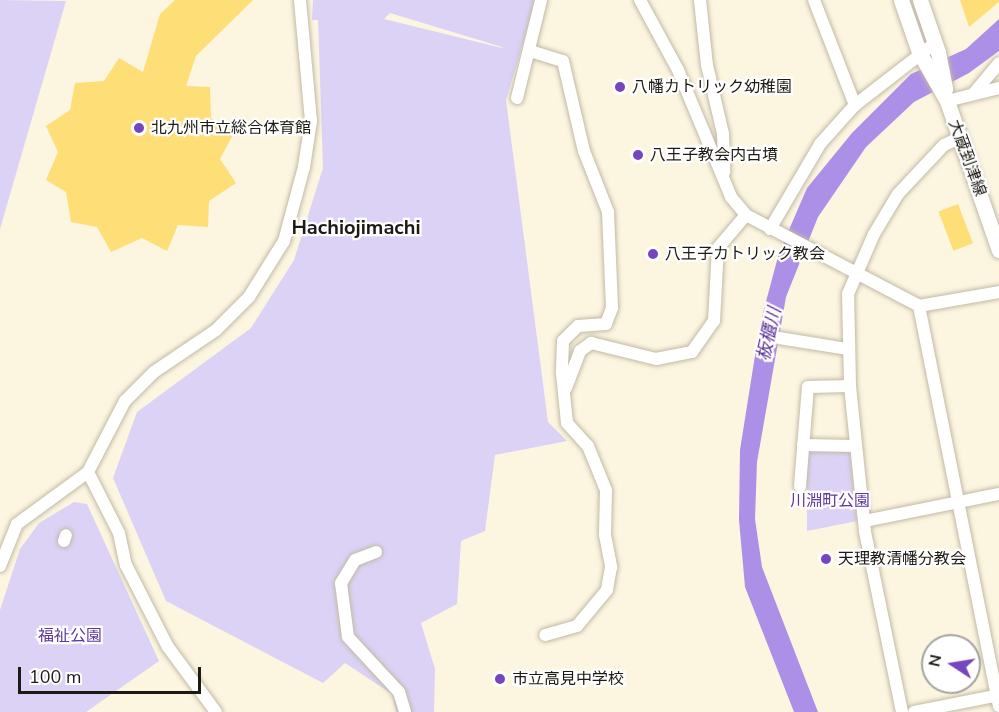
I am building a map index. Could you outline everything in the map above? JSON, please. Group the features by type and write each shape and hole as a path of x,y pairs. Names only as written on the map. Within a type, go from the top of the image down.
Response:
{"main road":[{"name":"大蔵到津線","path":"901,0 921,56 946,101 961,137 999,250"},
{"name":"大蔵到津線","path":"920,0 937,47 946,101"}],"street":[{"path":"0,566 17,524 88,472 125,401 154,372 216,330 249,297 284,241 304,167 311,121 300,0"},
{"path":"517,98 541,0"},
{"path":"640,0 678,70 724,179 746,215 810,251 919,306 999,292"},
{"path":"700,0 707,65 723,134 724,179"},
{"path":"814,0 855,105"},
{"path":"773,230 820,144 855,105 921,56 937,47"},
{"path":"530,51 564,61 584,151 608,212 611,318 606,324 578,326 563,341 567,423 588,446 606,490 605,534 611,567 607,590 577,626 545,635"},
{"path":"974,93 999,63"},
{"path":"946,101 999,88"},
{"path":"902,712 865,521 855,446 848,349 848,294 898,194 944,145 961,137"},
{"path":"565,392 580,351 591,343 656,359 692,352 714,321 718,248 746,215"},
{"path":"914,712 998,699 919,306"},
{"path":"779,338 848,349"},
{"path":"800,486 808,387 850,386"},
{"path":"803,445 855,446"},
{"path":"88,472 119,533 126,565 168,647 216,712"},
{"path":"865,521 999,494"},
{"path":"376,552 355,560 341,583 348,637 399,692 405,712"}],"green space":[{"path":"0,0 66,1 0,229"},
{"path":"313,0 536,0 506,100 548,422 567,441 495,455 485,531 461,541 457,604 421,623 435,669 434,712 396,712 392,694 345,663 323,683 166,601 113,478 137,412 251,328 294,260 323,168 318,20 312,20","holes":["390,13 502,48 384,19"]},
{"name":"川淵町公園","path":"850,448 857,521 807,531 807,450"},
{"name":"福祉公園","path":"74,502 87,504 159,661 86,712 0,712 0,610 20,549 39,523"}],"water":[{"name":"板櫃川","path":"999,19 999,51 969,73 914,102 866,147 818,217 786,297 757,462 755,519 762,567 818,712 794,712 745,587 739,520 740,450 760,324 779,253 807,188 852,133 911,74 966,49"}],"building":[{"name":"北九州市立総合体育館","path":"175,0 253,0 196,56 186,86 210,87 211,118 235,131 220,159 236,183 209,201 208,227 178,225 167,251 142,238 111,252 97,227 71,222 66,192 46,180 58,152 46,126 70,110 75,83 104,81 119,58 143,72 160,14"},
{"path":"960,0 999,0 999,2 969,27"},
{"path":"958,204 973,243 953,251 938,212"}],"place":[{"name":"八幡カトリック幼稚園","path":"620,87"},
{"name":"北九州市立総合体育館","path":"139,128"},
{"name":"八王子教会内古墳","path":"638,155"},
{"name":"八王子カトリック教会","path":"653,254"},
{"name":"天理教清幡分教会","path":"826,559"},
{"name":"市立高見中学校","path":"500,679"}],"district":[{"name":"Hachiojimachi","path":"356,227"}]}
